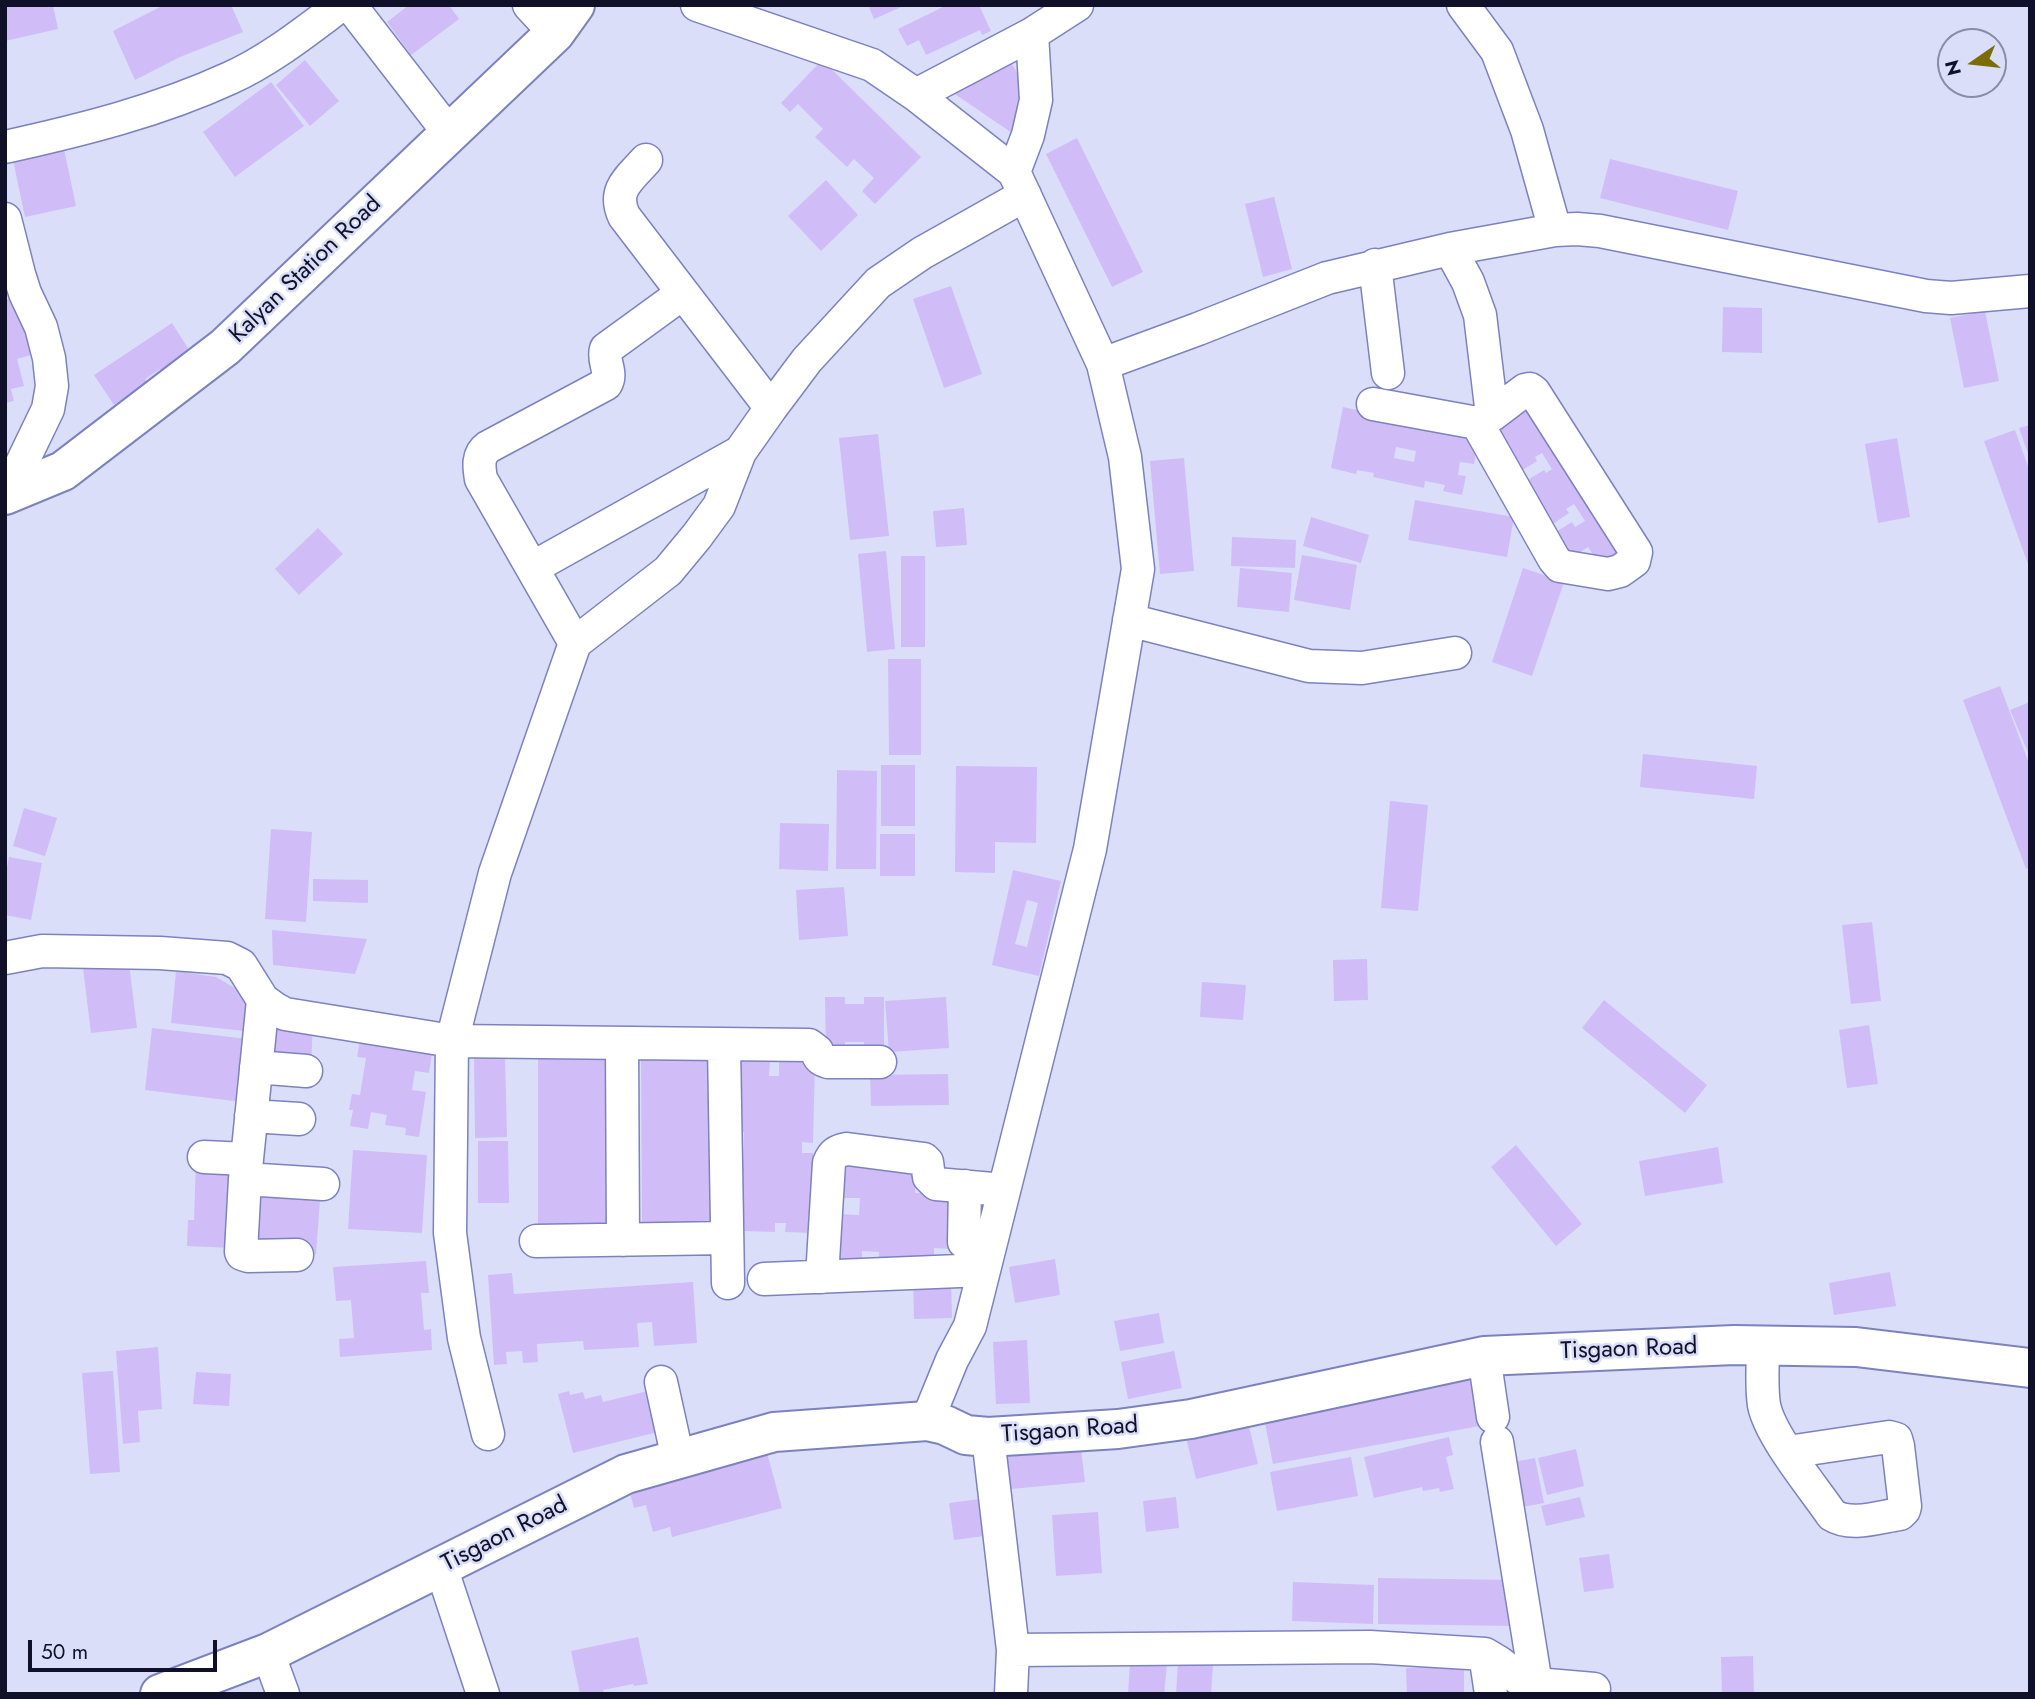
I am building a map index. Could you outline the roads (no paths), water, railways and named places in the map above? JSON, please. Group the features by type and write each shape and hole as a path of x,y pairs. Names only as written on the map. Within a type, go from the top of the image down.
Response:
{"street":[{"path":"5,147 80,130 160,106 231,78 279,50 341,5"},
{"path":"350,5 449,133"},
{"path":"529,5 565,19"},
{"path":"697,5 873,65 916,94 1020,183 1103,363 1125,457 1138,569 1090,849 970,1326 927,1421"},
{"path":"916,94 1031,34 1077,5"},
{"path":"1463,5 1497,51 1527,130 1555,230"},
{"name":"Kalyan Station Road","path":"6,495 63,471 225,347 565,19"},
{"path":"488,1434 464,1338 450,1233 452,1041 495,873 575,643 668,571 698,536 719,506 740,452 771,408 807,360 878,283 1020,183 1036,100 1031,34"},
{"path":"646,160 625,184 619,196 619,206 624,216 771,408"},
{"path":"5,219 25,293 41,327 49,358 52,386 48,409 6,495"},
{"path":"1103,363 1198,329 1301,287 1374,265 1450,248 1555,230 1600,231 1926,296 1951,298 2030,290"},
{"path":"1373,404 1485,419 1530,389 1636,552 1634,561 1620,571 1608,574 1560,566 1554,559 1485,419 1480,315 1468,282 1450,248"},
{"path":"1374,265 1388,373"},
{"path":"575,643 481,479 479,466 483,451 606,384 609,373 604,355 606,349 682,293"},
{"path":"532,568 740,452"},
{"path":"1129,620 1309,666 1362,668 1455,653"},
{"path":"5,958 42,951 159,953 227,958 241,965 263,1000 274,1009 452,1041 809,1045 817,1051 818,1056 828,1062 880,1062"},
{"path":"263,1000 246,1169 242,1254 297,1255"},
{"path":"622,1043 623,1240"},
{"path":"724,1045 728,1283"},
{"path":"256,1067 306,1071"},
{"path":"251,1116 299,1119"},
{"path":"822,1277 829,1163 832,1155 838,1151 847,1149 923,1159 927,1162 929,1177 936,1184 1004,1190"},
{"path":"204,1157 246,1169 323,1184"},
{"path":"964,1242 965,1186"},
{"path":"536,1241 727,1238"},
{"path":"764,1279 984,1269"},
{"path":"1763,1346 1764,1404 1773,1431 1788,1452"},
{"name":"Tisgaon Road","path":"160,1694 268,1653 626,1474 774,1432 927,1421 966,1434 988,1437 1118,1429 1191,1419 1484,1356 1763,1346 1856,1347 2030,1368"},
{"path":"1484,1356 1536,1684"},
{"path":"662,1382 678,1459"},
{"path":"988,1437 1013,1650 1011,1694"},
{"path":"440,1567 483,1694"},
{"path":"1013,1650 1370,1647 1485,1654 1519,1679 1536,1684 1594,1689"},
{"path":"268,1653 283,1694"},
{"path":"1485,1654 1491,1694"}]}
